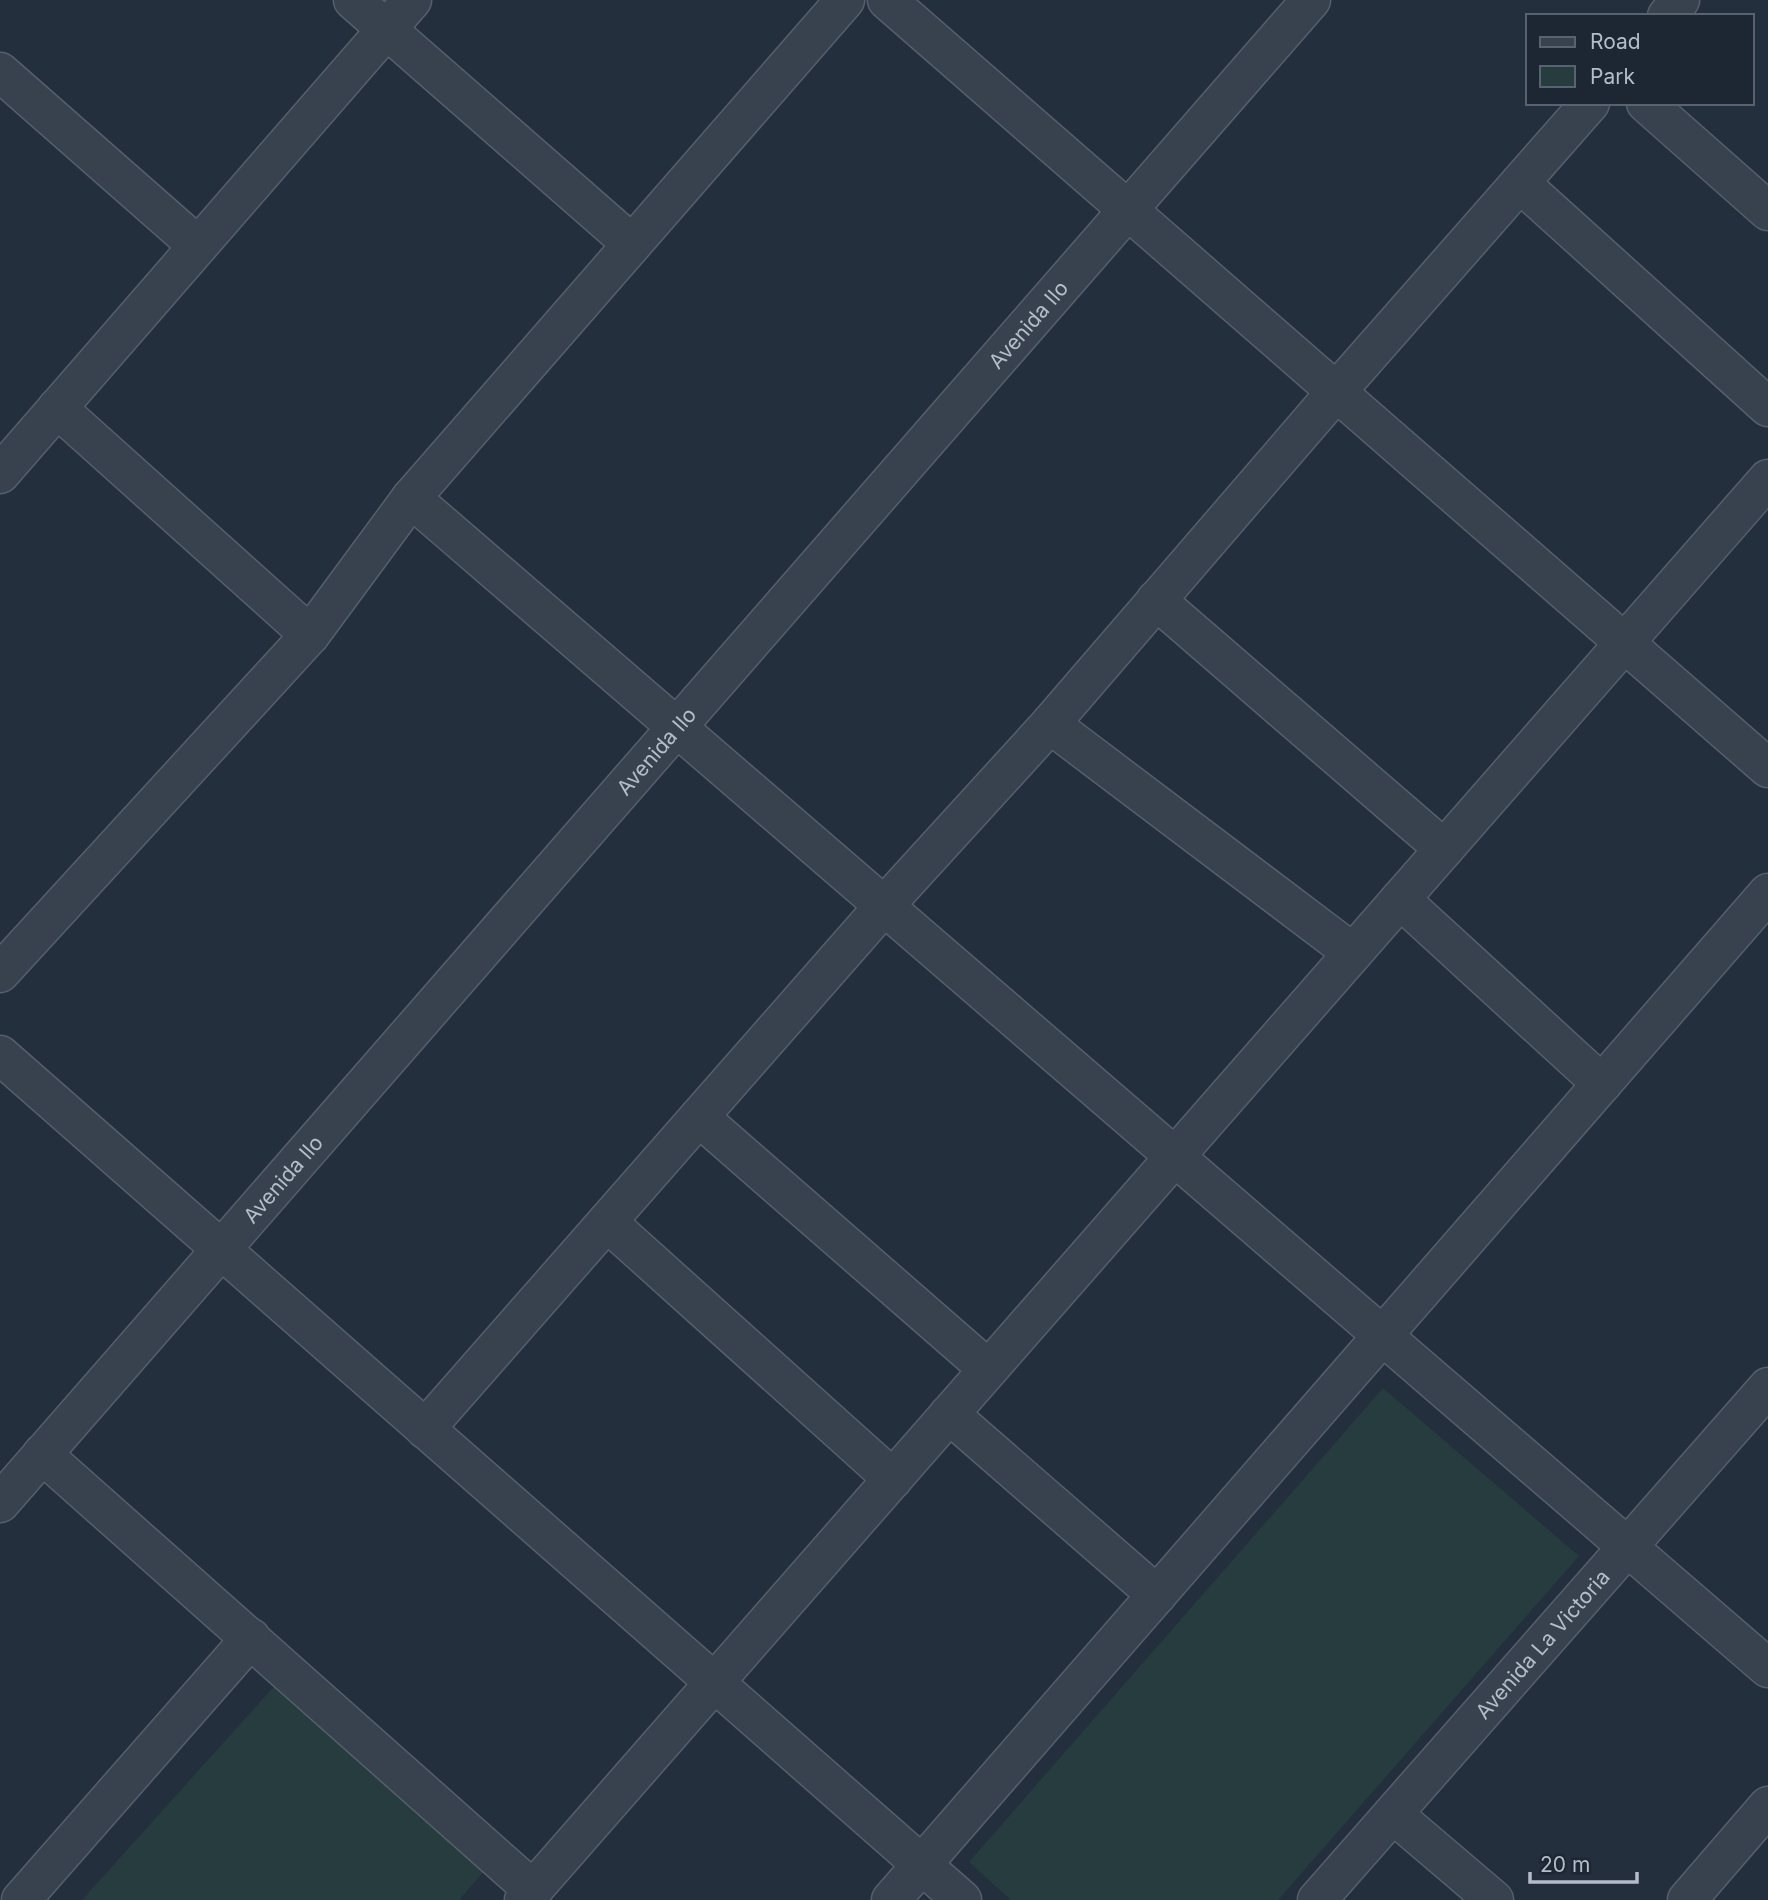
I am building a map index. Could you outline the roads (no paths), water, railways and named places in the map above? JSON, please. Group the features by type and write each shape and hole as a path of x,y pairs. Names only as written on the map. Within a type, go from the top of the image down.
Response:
{"street":[{"path":"353,0 632,244"},
{"path":"0,474 412,0"},
{"path":"0,973 310,635 411,498 845,0"},
{"path":"887,0 1768,768"},
{"name":"Avenida Ilo","path":"0,1503 1311,0"},
{"path":"1669,14 1681,0"},
{"path":"0,72 198,246"},
{"path":"425,1429 884,906 1050,724 1588,105"},
{"path":"1648,105 1768,211"},
{"path":"1520,183 1768,407"},
{"path":"57,408 310,635"},
{"path":"42,1454 251,1638 528,1895 1768,479"},
{"path":"411,498 1768,1668"},
{"path":"1156,600 1444,849"},
{"path":"1050,724 1353,953"},
{"path":"891,1900 1768,893"},
{"path":"1400,899 1602,1084"},
{"path":"0,1055 962,1900"},
{"path":"699,1117 988,1369"},
{"path":"607,1222 892,1479"},
{"name":"Avenida La Victoria","path":"1317,1900 1768,1387"},
{"path":"949,1415 1157,1595"},
{"path":"30,1897 251,1638"},
{"path":"1687,1900 1768,1806"},
{"path":"1393,1814 1494,1900"}]}
